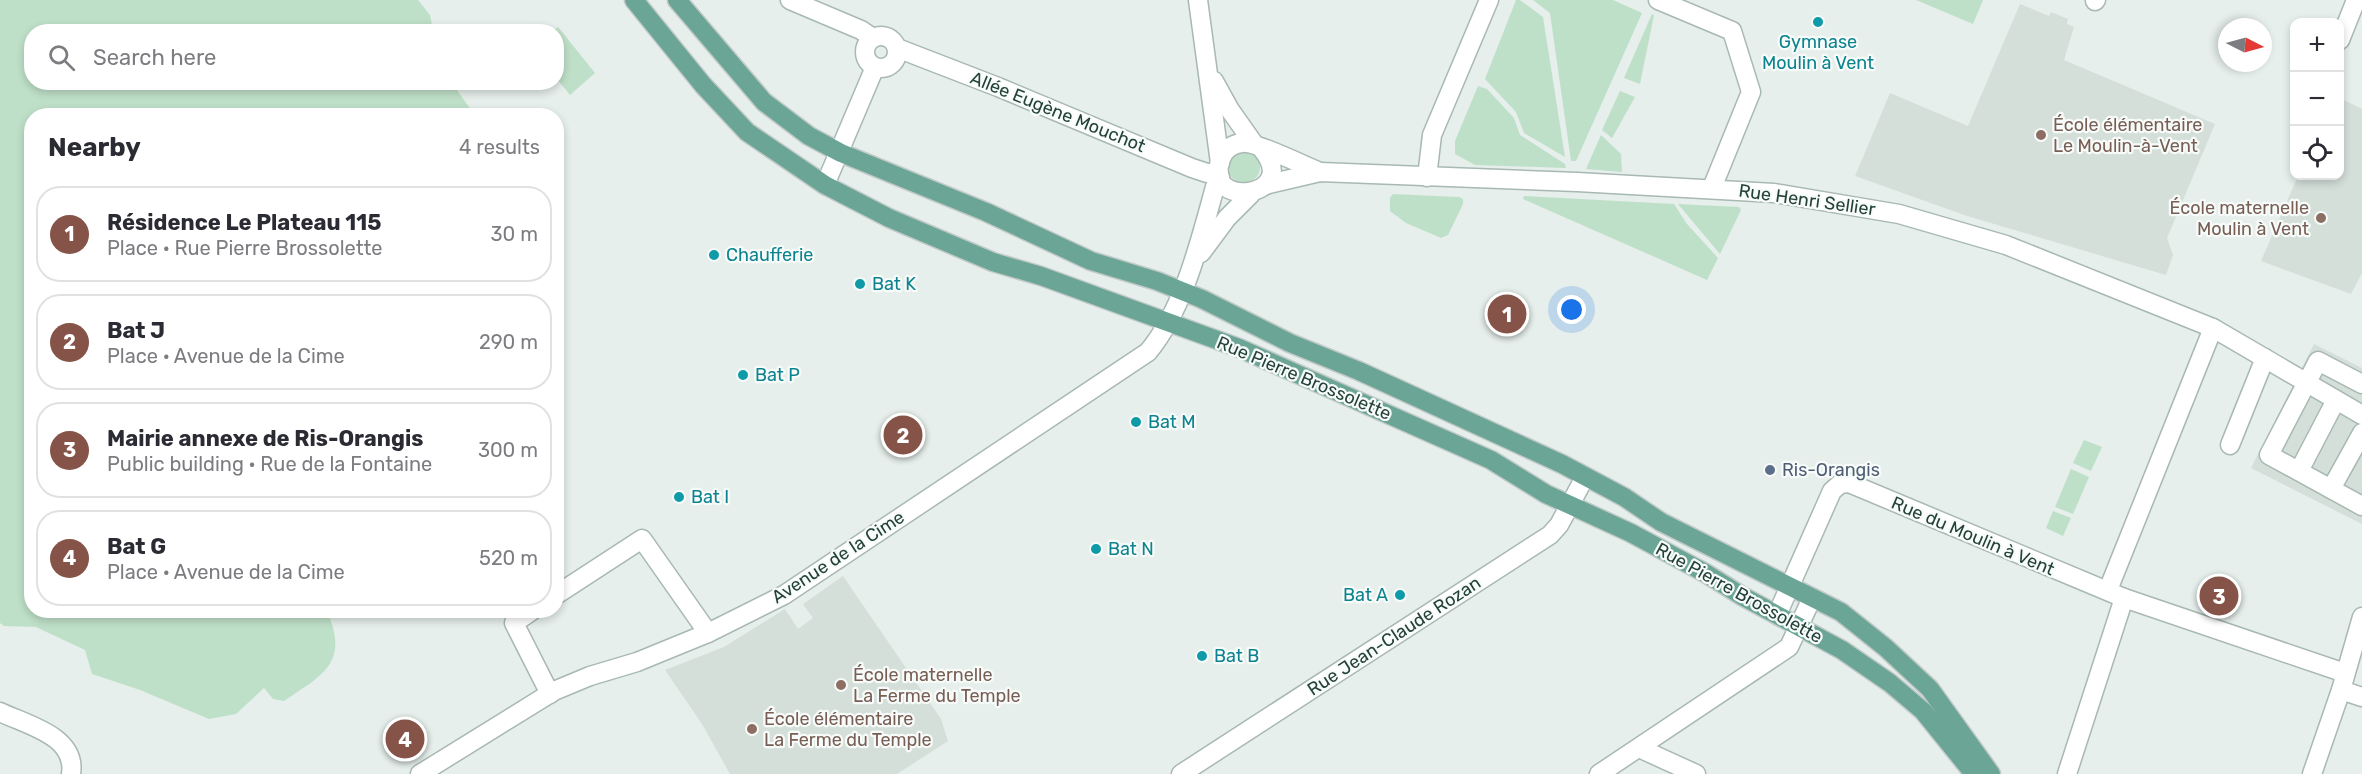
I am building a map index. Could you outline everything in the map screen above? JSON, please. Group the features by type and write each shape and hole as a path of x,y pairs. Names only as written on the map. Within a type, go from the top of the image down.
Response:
{"main road":[{"name":"Rue Pierre Brossolette","path":"634,0 703,85 747,132 825,185 889,218 993,262 1041,276 1239,348 1491,460 1570,505 1631,533 1842,650 1904,695 1938,728 1974,774"},
{"name":"Rue Pierre Brossolette","path":"677,0 764,102 809,136 841,153 986,212 1091,261 1181,290 1290,343 1359,371 1585,477 1624,497 1653,518 1841,612 1918,676 1991,774"}],"street":[{"name":"Allée Eugène Mouchot","path":"789,0 861,30 873,38 888,36 897,48 998,87 1192,168 1220,171"},
{"path":"1198,0 1220,171 1236,193 1320,172"},
{"path":"1427,177 1432,135 1489,0"},
{"path":"1658,0 1731,31 1751,92 1712,188"},
{"path":"2344,30 2356,0"},
{"path":"873,38 865,50 867,60 875,67 885,68 894,63 897,48"},
{"path":"825,185 841,153 875,67"},
{"path":"1195,261 1227,218 1269,178 1270,162 1230,111 1208,69"},
{"path":"1195,261 1225,152 1235,144 1258,146 1320,172"},
{"name":"Rue Henri Sellier","path":"1320,172 1712,188 1788,194 1935,223 2043,258 2213,328 2362,415"},
{"name":"Avenue de la Cime","path":"420,774 550,694 708,633 784,595 1141,357 1154,345 1167,322 1195,261"},
{"path":"2108,590 2213,328"},
{"path":"2230,445 2265,358"},
{"path":"2362,384 2318,361 2269,455 2362,506"},
{"path":"2299,471 2336,399"},
{"path":"2331,489 2362,433"},
{"name":"Rue Jean-Claude Rozan","path":"1181,774 1550,535 1559,525 1585,477"},
{"name":"Rue du Moulin à Vent","path":"1777,615 1832,491 1840,484 1849,483 2090,585 2343,681 2362,697"},
{"path":"564,590 642,539 708,633"},
{"path":"1599,774 1789,647 1812,598"},
{"path":"2067,774 2124,598"},
{"path":"2312,774 2362,617"},
{"path":"521,618 514,623 550,694"},
{"path":"0,712 62,743 70,757 71,774"},
{"path":"1639,748 1696,774"}],"shaded area":[{"name":"École élémentaire Le Moulin-à-Vent","path":"2020,4 2049,16 2051,12 2068,19 2067,24 2074,27 2064,60 2215,124 2167,238 2173,255 2166,275 1967,216 1855,176 1890,93 1968,126"},
{"name":"École maternelle Moulin à Vent","path":"2344,100 2362,109 2362,273 2351,294 2261,261 2296,180 2344,180"},
{"path":"2314,344 2362,368 2362,524 2251,468"},
{"path":"843,576 941,719 948,741 897,774 730,774 702,724 665,670 724,647 785,609 798,629 813,618 803,604"}],"green space":[{"path":"0,0 418,0 430,15 432,24 24,24 24,90 457,90 470,108 24,108 24,618 329,618 335,643 334,655 329,665 311,683 284,701 273,699 264,688 236,714 209,719 140,690 92,674 85,650 36,627 4,626 0,623"},
{"path":"1516,0 1520,0 1543,17 1565,157 1524,133 1516,112 1485,79"},
{"path":"1533,0 1613,0 1642,13 1576,161 1571,161 1550,13"},
{"path":"1916,0 1983,0 1973,24"},
{"path":"1652,14 1654,15 1640,84 1624,78"},
{"path":"564,34 595,73 570,95 564,88"},
{"path":"1478,86 1487,89 1514,118 1520,135 1565,164 1566,168 1475,165 1455,154 1455,141"},
{"path":"1620,91 1635,97 1612,138 1602,130"},
{"path":"1601,135 1621,154 1622,172 1586,169"},
{"path":"1244,151 1255,156 1260,167 1255,178 1244,183 1233,178 1228,167 1233,156"},
{"path":"1393,194 1459,197 1463,199 1463,204 1448,235 1441,238 1406,223 1390,211 1390,198"},
{"path":"1524,196 1674,204 1687,224 1718,258 1707,280 1523,199"},
{"path":"1678,204 1739,207 1741,210 1720,254"},
{"path":"2084,440 2102,447 2091,471 2073,463"},
{"path":"2071,469 2089,477 2073,514 2055,507"},
{"path":"2053,511 2071,518 2063,536 2046,528"}],"place":[{"name":"Gymnase Moulin à Vent","path":"1818,22"},
{"name":"École élémentaire Le Moulin-à-Vent","path":"2041,135"},
{"name":"École maternelle Moulin à Vent","path":"2321,218"},
{"name":"Chaufferie","path":"714,255"},
{"name":"Bat K","path":"860,284"},
{"name":"Résidence Le Plateau 115","path":"1507,314"},
{"name":"Bat P","path":"743,375"},
{"name":"Bat M","path":"1136,422"},
{"name":"Bat J","path":"903,435"},
{"name":"Ris-Orangis","path":"1770,470"},
{"name":"Bat I","path":"679,497"},
{"name":"Bat N","path":"1096,549"},
{"name":"Bat A","path":"1400,595"},
{"name":"Mairie annexe de Ris-Orangis","path":"2219,596"},
{"name":"Bat B","path":"1202,656"},
{"name":"École maternelle La Ferme du Temple","path":"841,685"},
{"name":"École élémentaire La Ferme du Temple","path":"752,729"},
{"name":"Bat G","path":"405,739"}]}
